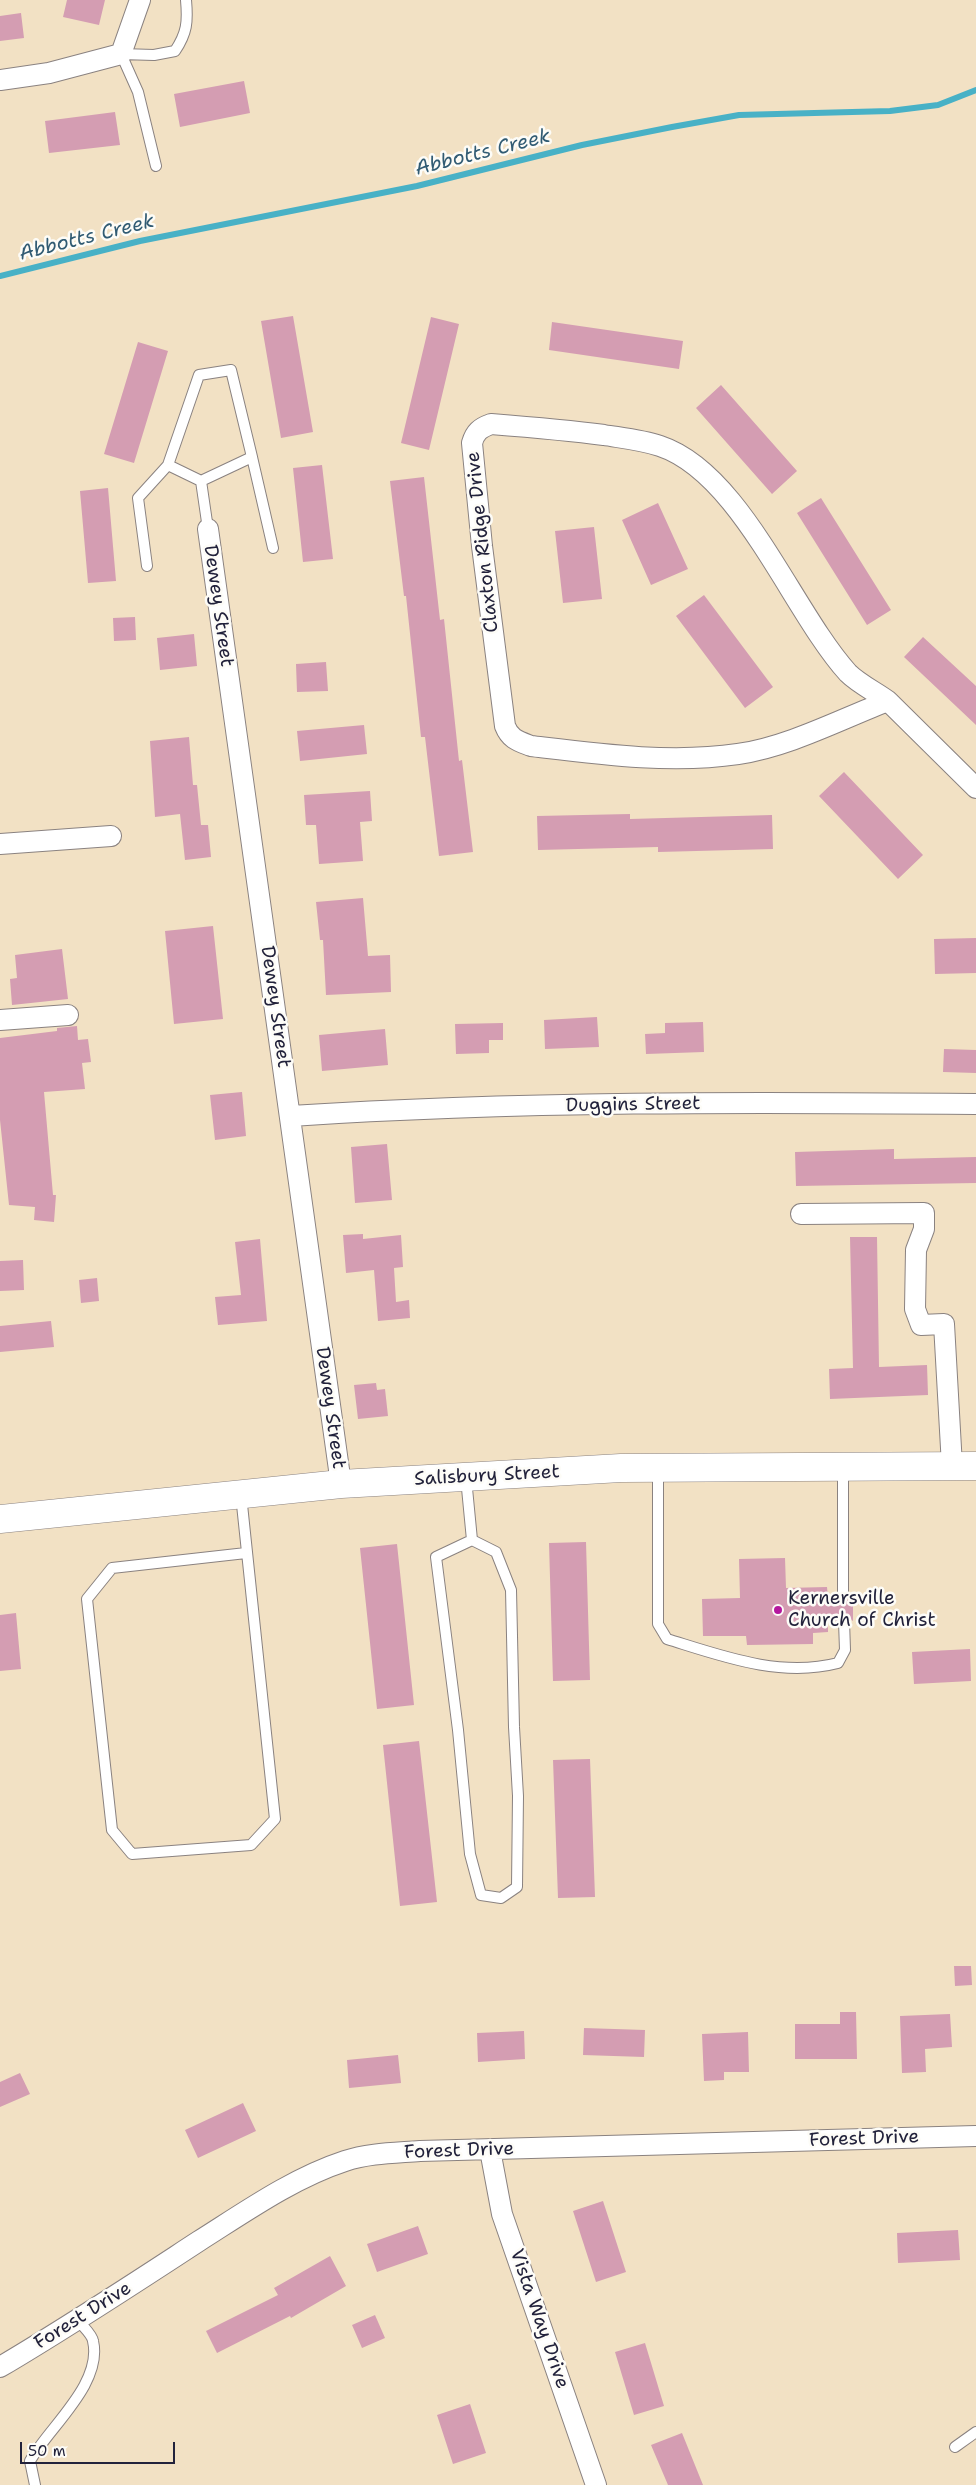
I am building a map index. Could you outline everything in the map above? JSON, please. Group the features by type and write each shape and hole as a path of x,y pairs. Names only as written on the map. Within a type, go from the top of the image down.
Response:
{"main road":[{"name":"Salisbury Street","path":"0,1519 341,1484 466,1477 658,1468 964,1466"}],"street":[{"path":"0,80 49,74 121,54 140,0"},
{"name":"Claxton Ridge Drive","path":"888,701 775,745 739,754 693,758 645,756 530,746 514,740 508,734 504,716 482,546 472,443 475,434 491,424 547,428 622,438 660,446 685,457 699,468 725,496 766,549 826,645 850,674 888,701 976,788"},
{"name":"Dewey Street","path":"208,529 341,1484"},
{"path":"0,844 111,836"},
{"path":"0,1020 68,1014"},
{"name":"Duggins Street","path":"291,1116 408,1109 783,1102 976,1104"},
{"path":"801,1214 924,1213 924,1229 916,1250 916,1309 921,1324 944,1324 964,1466"},
{"name":"Forest Drive","path":"0,2367 78,2320 237,2217 311,2174 346,2160 373,2154 976,2136"},
{"name":"Vista Way Drive","path":"490,2150 502,2214 596,2485"}],"lane":[{"path":"156,166 151,139 138,92 121,54 154,55 174,51 185,36 186,0"},
{"path":"147,566 138,498 168,465 199,375 231,370 273,548"},
{"path":"201,481 252,457"},
{"path":"168,465 201,481"},
{"path":"201,481 208,529"},
{"path":"843,1466 843,1595"},
{"path":"658,1468 658,1624 667,1639 728,1658 748,1662 777,1667 822,1667 838,1663 845,1650 844,1622"},
{"path":"466,1477 472,1540"},
{"path":"240,1494 275,1819 250,1845 132,1854 112,1830 87,1599 112,1568 246,1553"},
{"path":"472,1540 496,1552 511,1590 514,1727 518,1796 517,1887 501,1898 481,1895 470,1854 458,1730 436,1557 472,1540"},
{"path":"35,2485 30,2461 38,2447 74,2404 95,2360 93,2339 78,2320"},
{"path":"955,2446 976,2432"}],"building":[{"path":"67,0 105,0 99,25 63,17"},
{"path":"21,13 24,38 0,41 0,16"},
{"path":"244,81 250,113 180,127 174,94"},
{"path":"115,112 120,145 49,153 45,121"},
{"path":"293,316 313,432 281,438 261,321"},
{"path":"431,317 459,324 429,450 401,443"},
{"path":"552,322 683,341 679,369 549,350"},
{"path":"138,342 168,351 134,463 104,454"},
{"path":"721,385 797,471 772,494 696,408"},
{"path":"322,465 333,559 303,562 293,468"},
{"path":"424,477 440,620 444,619 459,761 462,760 473,852 439,856 425,737 421,737 406,596 404,596 390,481"},
{"path":"108,488 116,581 88,583 80,491"},
{"path":"821,498 891,610 867,625 797,513"},
{"path":"658,503 688,569 651,585 622,520"},
{"path":"594,527 602,599 563,603 555,531"},
{"path":"704,595 773,687 745,708 676,616"},
{"path":"135,617 136,640 114,641 113,618"},
{"path":"194,634 197,666 160,670 157,638"},
{"path":"923,637 976,686 976,725 904,657"},
{"path":"326,662 328,691 297,692 296,664"},
{"path":"364,725 367,754 300,761 297,731"},
{"path":"189,737 193,785 197,785 201,825 208,825 211,857 185,860 180,814 155,817 150,741"},
{"path":"844,772 923,855 898,879 819,796"},
{"path":"370,791 372,821 360,822 363,861 319,864 316,825 306,825 304,795"},
{"path":"630,814 630,819 772,815 773,849 658,852 658,847 538,850 537,816"},
{"path":"363,898 368,956 390,955 391,992 326,995 323,940 320,940 316,902"},
{"path":"213,926 223,1019 174,1024 165,931"},
{"path":"976,938 976,973 935,974 934,939"},
{"path":"62,949 68,999 12,1005 10,979 17,978 15,955"},
{"path":"597,1017 599,1047 545,1049 544,1020"},
{"path":"703,1022 704,1052 646,1054 645,1034 665,1033 665,1023"},
{"path":"503,1023 503,1040 489,1040 489,1053 456,1054 455,1024"},
{"path":"77,1026 78,1040 88,1039 91,1062 82,1063 85,1089 44,1092 53,1195 56,1195 54,1222 34,1220 35,1207 9,1205 0,1120 0,1038 57,1031 57,1028"},
{"path":"385,1029 388,1065 322,1071 319,1035"},
{"path":"944,1049 976,1050 976,1073 943,1072"},
{"path":"242,1092 246,1136 215,1140 210,1095"},
{"path":"387,1144 392,1200 355,1203 351,1147"},
{"path":"894,1149 894,1159 976,1157 976,1183 796,1186 795,1152"},
{"path":"363,1234 363,1239 401,1235 403,1267 394,1268 396,1302 409,1300 410,1318 378,1321 374,1270 346,1273 343,1235"},
{"path":"850,1237 877,1237 879,1367 927,1365 928,1395 830,1399 829,1369 853,1368"},
{"path":"260,1239 267,1321 218,1325 215,1297 241,1295 235,1242"},
{"path":"23,1260 24,1290 0,1291 0,1261"},
{"path":"97,1278 99,1301 81,1303 79,1280"},
{"path":"51,1321 54,1347 0,1352 0,1326"},
{"path":"376,1383 377,1390 385,1389 388,1416 358,1419 354,1385"},
{"path":"586,1542 590,1680 553,1681 549,1543"},
{"path":"397,1544 414,1705 377,1709 360,1548"},
{"name":"Kernersville Church of Christ","path":"785,1558 786,1588 827,1587 828,1598 837,1598 843,1602 853,1597 853,1621 844,1614 840,1615 837,1621 828,1621 828,1632 813,1633 813,1644 747,1645 746,1636 703,1636 702,1599 740,1598 739,1559"},
{"path":"16,1613 21,1669 0,1671 0,1615"},
{"path":"970,1649 971,1681 914,1684 912,1652"},
{"path":"419,1741 437,1902 400,1906 383,1745"},
{"path":"590,1759 595,1897 558,1898 553,1760"},
{"path":"954,1966 971,1966 972,1985 955,1986"},
{"path":"840,2012 856,2012 857,2059 795,2059 795,2024 840,2024"},
{"path":"950,2014 952,2047 925,2049 926,2072 902,2073 900,2016"},
{"path":"584,2028 645,2030 644,2057 583,2055"},
{"path":"524,2031 525,2059 478,2062 477,2033"},
{"path":"748,2032 749,2072 724,2072 724,2080 704,2081 702,2034"},
{"path":"398,2055 401,2083 349,2088 347,2060"},
{"path":"20,2073 30,2094 0,2107 0,2082"},
{"path":"243,2103 256,2131 198,2158 185,2130"},
{"path":"603,2201 626,2272 596,2282 573,2211"},
{"path":"418,2226 428,2254 377,2272 367,2244"},
{"path":"958,2230 960,2260 898,2263 897,2233"},
{"path":"330,2256 346,2286 291,2318 290,2316 217,2353 206,2331 278,2295 274,2288"},
{"path":"375,2315 385,2338 362,2348 352,2325"},
{"path":"645,2343 664,2406 634,2415 615,2352"},
{"path":"470,2404 486,2453 453,2464 437,2415"},
{"path":"682,2433 703,2485 668,2485 651,2445"}],"waterway":[{"name":"Abbotts Creek","path":"0,276 140,241 417,186 582,145 672,127 739,115 890,111 938,105 976,90"}],"place":[{"name":"Kernersville Church of Christ","path":"778,1610"}]}
